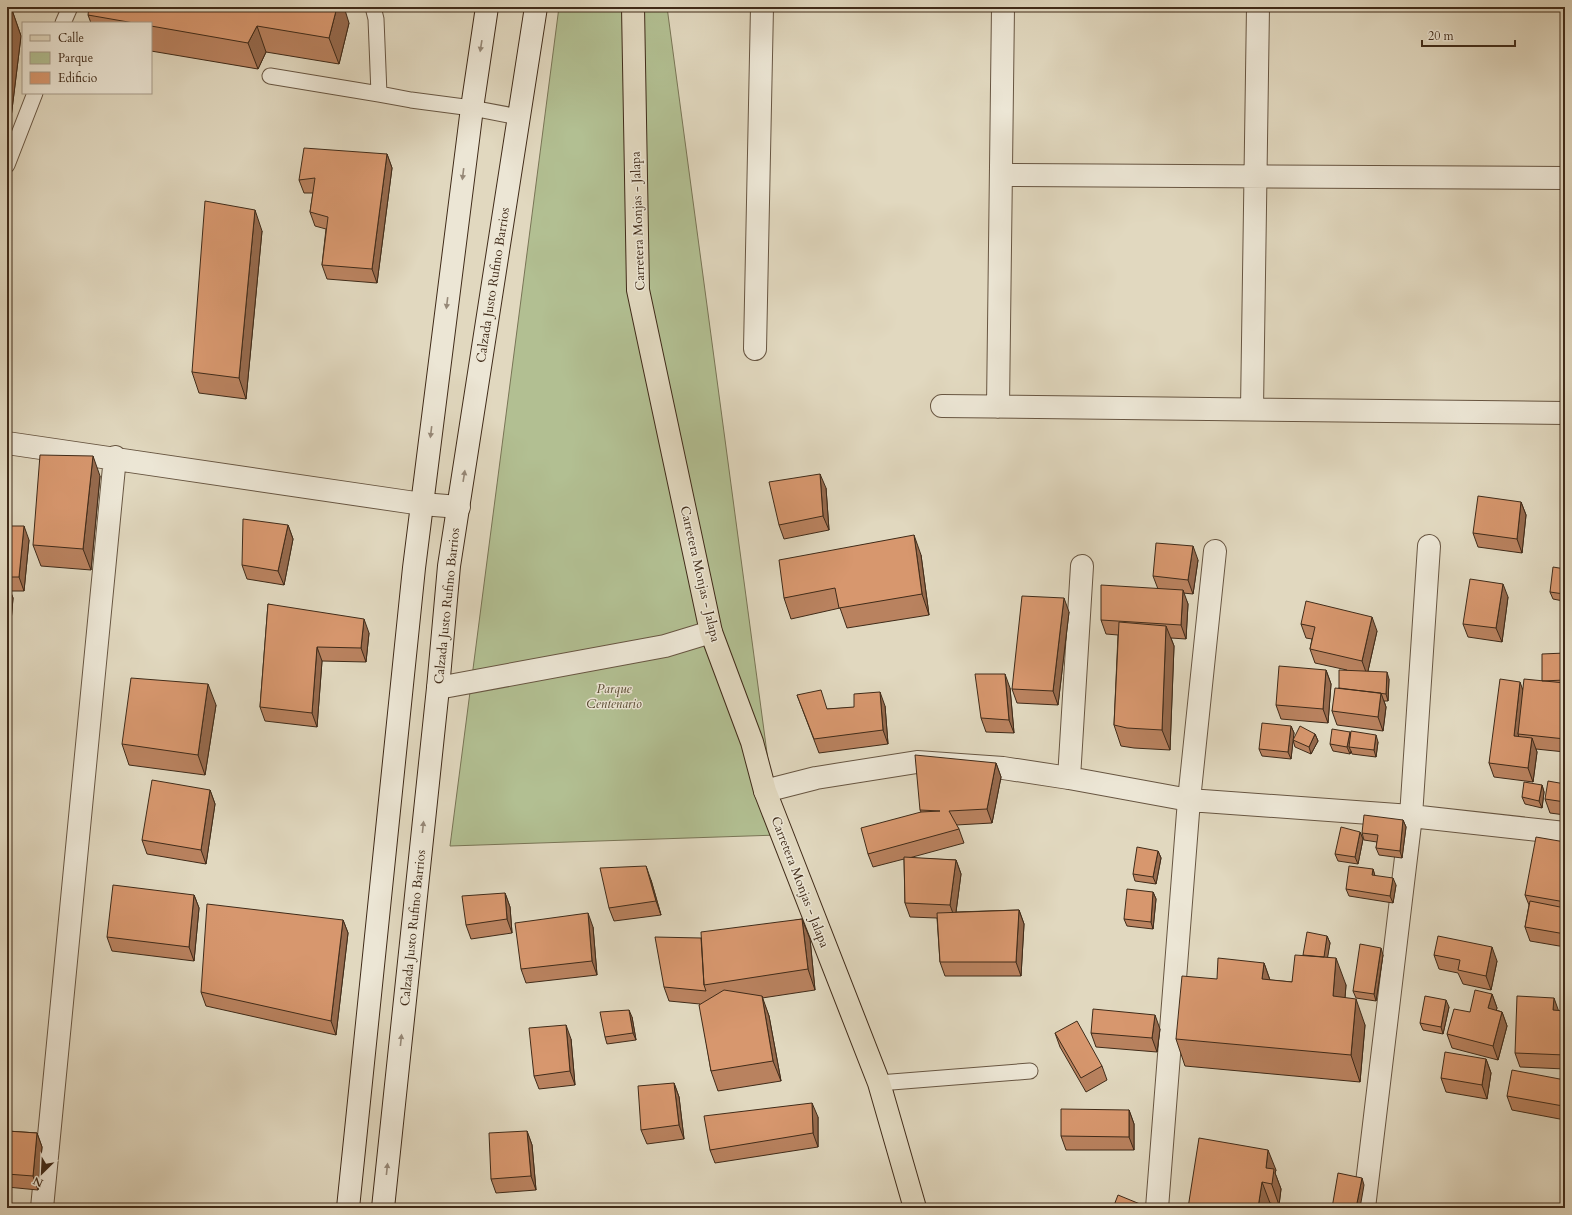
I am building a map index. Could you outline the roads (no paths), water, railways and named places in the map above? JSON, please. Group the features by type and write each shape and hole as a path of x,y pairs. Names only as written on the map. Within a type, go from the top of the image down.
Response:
{"main road":[{"name":"Carretera Monjas - Jalapa","path":"633,7 638,290 711,632 752,742 765,791 879,1083 915,1208"}],"street":[{"path":"348,1208 414,568 472,108 487,7"},
{"name":"Calzada Justo Rufino Barrios","path":"383,1208 438,688 449,566 536,7"},
{"path":"755,349 762,7"},
{"path":"998,407 1003,7"},
{"path":"1252,409 1258,7"},
{"path":"1001,175 1565,178"},
{"path":"942,406 1565,413"},
{"path":"7,442 422,504 459,506"},
{"path":"42,1208 50,1139 115,457"},
{"path":"1364,1208 1411,816 1429,546"},
{"path":"1157,1208 1189,800 1215,551"},
{"path":"1069,778 1082,566"},
{"path":"438,688 665,646 711,632"},
{"path":"765,791 816,778 917,762 1003,768 1069,778 1189,800 1411,816 1565,833"},
{"path":"28,1137 50,1139"}],"lane":[{"path":"63,22 70,7"},
{"path":"373,7 376,19 379,94"},
{"path":"270,76 411,100 519,116"},
{"path":"7,165 35,94"},
{"path":"879,1083 1030,1071"}],"park label":[{"name":"Parque Centenario","path":"614,696"}]}
